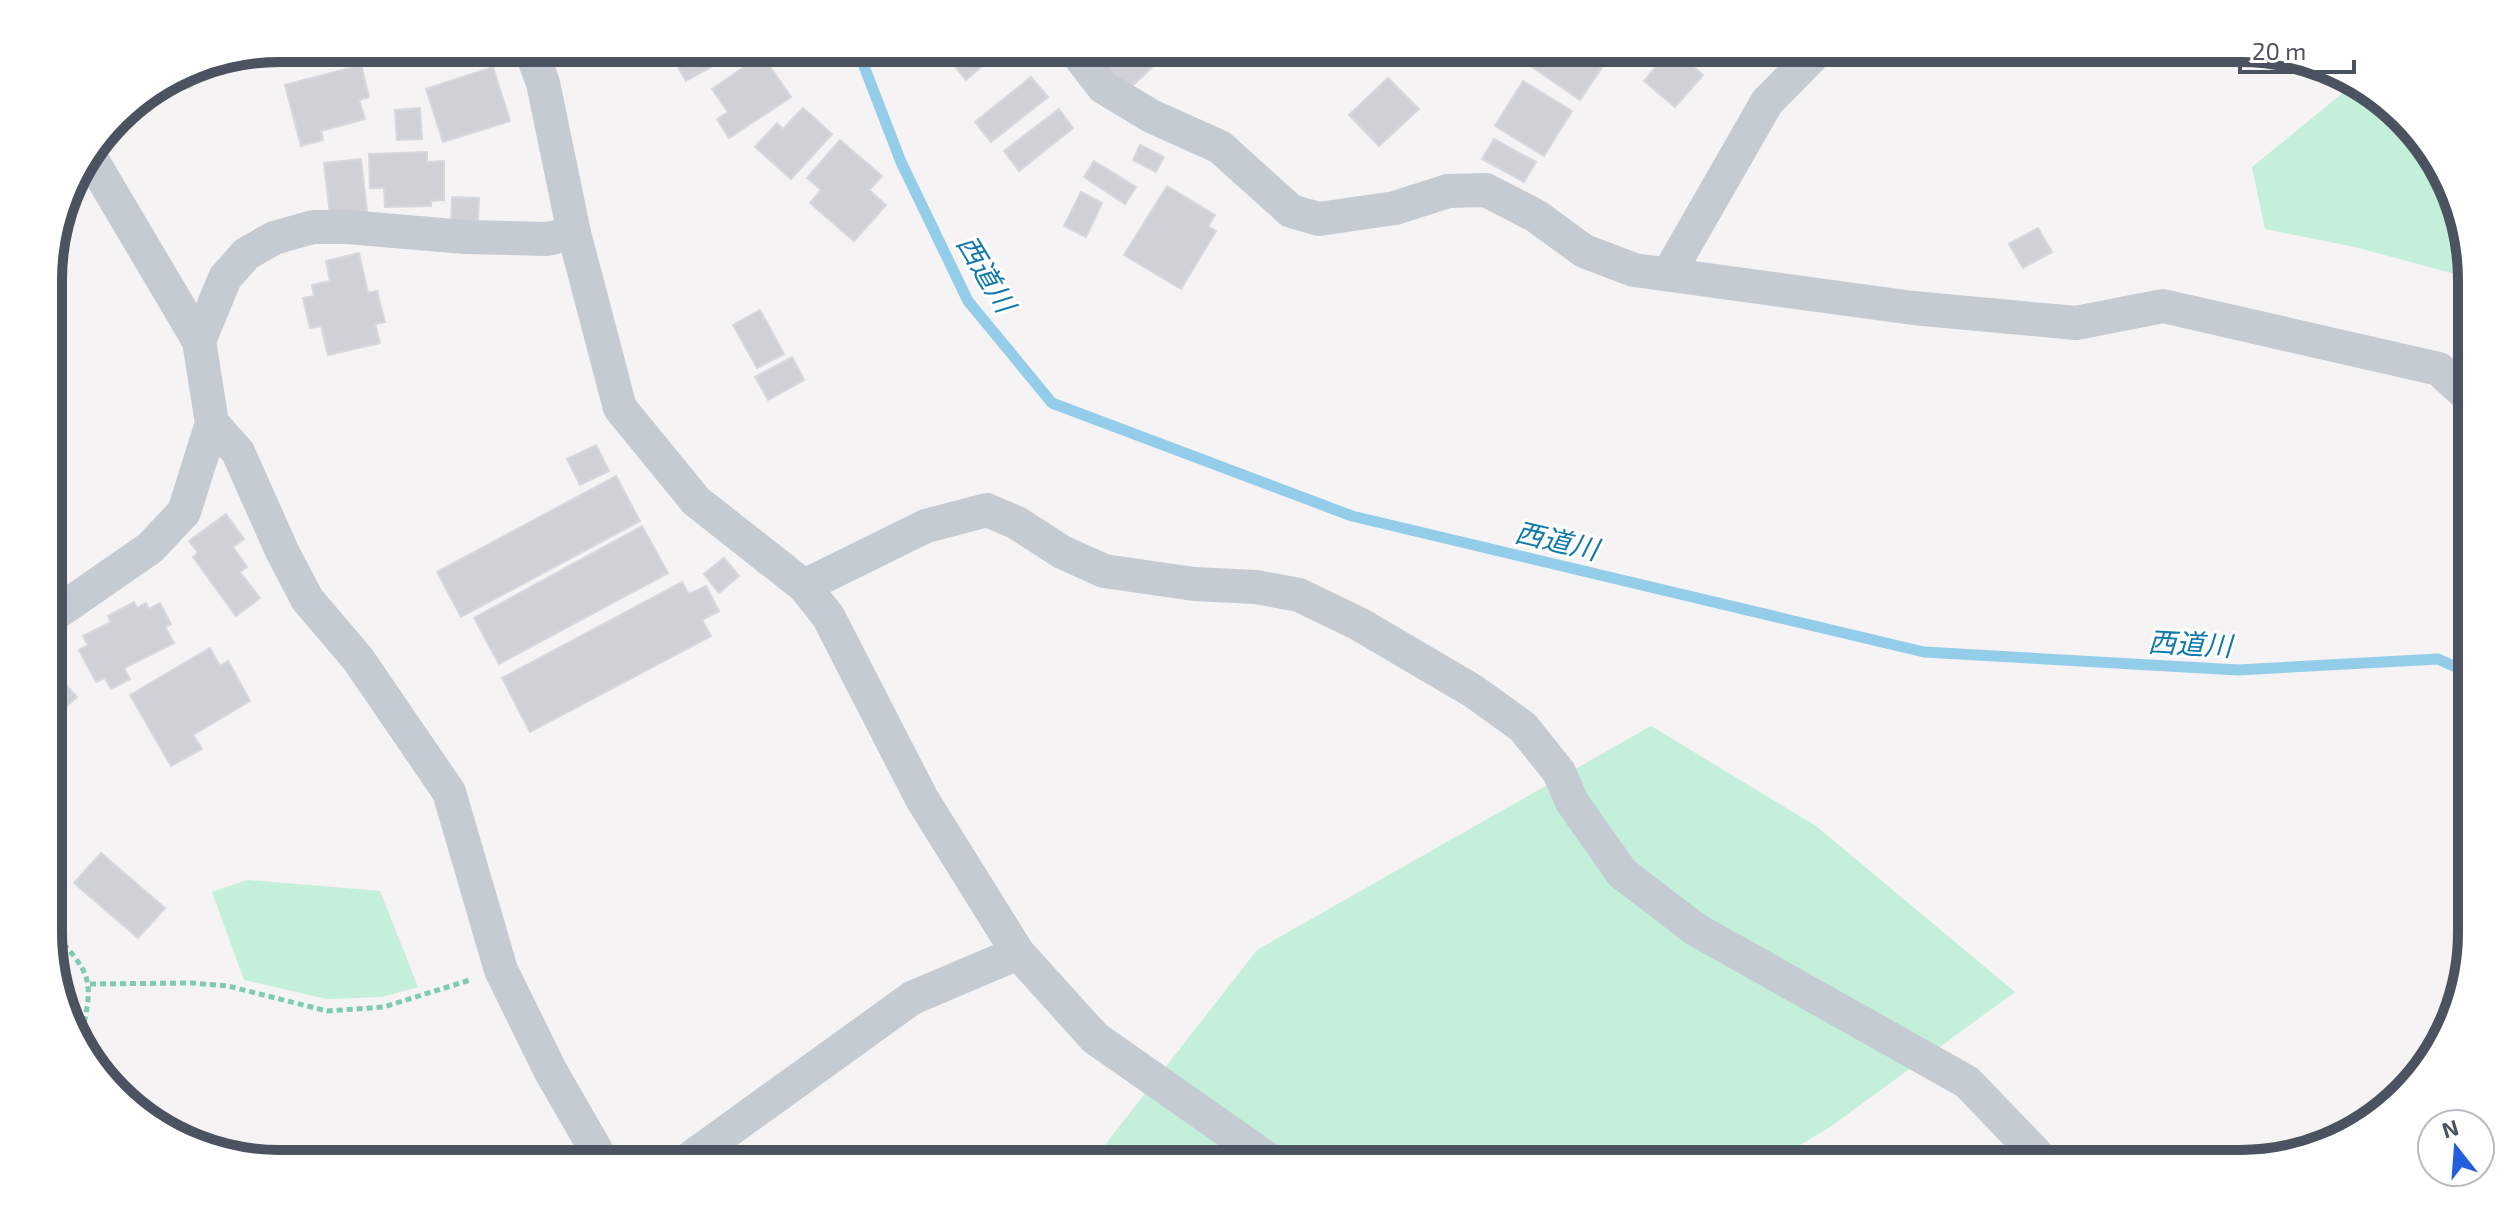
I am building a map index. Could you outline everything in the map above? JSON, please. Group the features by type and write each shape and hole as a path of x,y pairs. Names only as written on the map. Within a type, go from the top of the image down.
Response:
{"street":[{"path":"535,62 543,83 574,233 620,408 696,501 804,586 828,616 922,799 1018,953 1095,1038 1255,1150"},
{"path":"1084,62 1103,87 1151,116 1220,147 1291,211 1319,219 1395,208 1448,191 1486,190 1536,216 1584,251 1634,270 1913,308 2076,323 2163,306 2439,369 2458,387"},
{"path":"1669,273 1767,102 1806,62"},
{"path":"62,609 150,548 184,512 212,423 199,341 95,165"},
{"path":"199,341 225,278 246,254 274,238 313,227 547,239 574,233"},
{"path":"212,423 238,452 307,599 358,659 449,792 501,970 550,1070 596,1150"},
{"path":"804,586 926,526 987,510 1017,523 1062,552 1104,571 1194,584 1256,587 1299,595 1359,624 1473,691 1523,727 1559,772 1572,802 1622,873 1695,929 1967,1082 2033,1150"},
{"path":"701,1150 912,998 1018,953"}],"path":[{"path":"63,943 76,958 90,984 84,1026"},
{"path":"90,984 192,983 228,986 327,1011 384,1007 501,970"}],"green space":[{"path":"2349,91 2394,126 2429,171 2451,223 2458,275 2355,247 2265,229 2252,167"},
{"path":"1651,726 1816,826 2015,992 1830,1127 1792,1150 1101,1150 1257,950"},
{"path":"247,880 380,891 418,987 382,997 327,999 244,980 212,892"}],"building":[{"path":"675,62 720,62 686,81"},
{"path":"752,62 767,62 791,97 729,138 717,119 728,112 712,89"},
{"path":"953,62 986,62 966,80"},
{"path":"1102,62 1157,62 1129,89"},
{"path":"1534,62 1606,62 1580,100 1531,66"},
{"path":"1660,62 1688,62 1703,75 1675,107 1644,81"},
{"path":"361,65 369,97 359,100 365,119 321,131 323,140 301,146 285,85"},
{"path":"493,67 510,121 443,142 426,89"},
{"path":"1031,77 1048,97 991,142 975,122"},
{"path":"1388,78 1419,109 1379,146 1349,115"},
{"path":"1523,81 1572,111 1544,156 1495,126"},
{"path":"191,82 192,87 174,89"},
{"path":"420,108 422,139 397,140 395,110"},
{"path":"803,108 832,134 791,179 755,147 777,123 783,129"},
{"path":"1059,109 1073,128 1019,171 1004,151"},
{"path":"1494,139 1536,162 1524,182 1482,159"},
{"path":"840,140 882,176 869,190 886,205 854,241 810,203 821,190 807,178"},
{"path":"1140,145 1164,157 1156,172 1133,160"},
{"path":"427,152 427,162 444,161 444,200 431,201 431,206 385,207 384,188 370,188 369,154"},
{"path":"361,159 367,211 330,215 324,163"},
{"path":"1094,161 1136,187 1125,204 1084,177"},
{"path":"1167,186 1215,215 1208,226 1216,231 1181,289 1124,255"},
{"path":"1081,192 1102,203 1086,237 1064,226"},
{"path":"452,197 479,198 478,223 451,222"},
{"path":"2038,228 2052,252 2023,268 2009,244"},
{"path":"359,253 368,293 377,291 385,322 375,324 380,343 328,355 321,326 310,328 303,298 314,296 312,285 330,281 326,261"},
{"path":"760,310 784,354 757,368 733,325"},
{"path":"792,357 804,380 768,400 755,377"},
{"path":"596,445 609,471 580,485 567,459"},
{"path":"616,476 640,521 461,617 437,572"},
{"path":"226,514 244,539 233,547 247,567 240,572 260,598 236,616 193,557 198,553 189,541"},
{"path":"642,526 668,573 499,664 474,618"},
{"path":"724,558 739,576 719,593 704,574"},
{"path":"682,582 689,594 706,586 719,611 702,620 711,636 530,732 502,678"},
{"path":"134,602 137,608 146,603 149,609 160,603 171,624 165,627 174,643 124,668 130,679 111,689 105,678 96,682 79,650 88,645 83,636 111,622 108,616"},
{"path":"210,648 220,666 228,661 250,701 193,735 202,749 171,766 130,695"},
{"path":"62,680 77,697 62,710"},
{"path":"101,853 165,908 138,938 74,883"}],"waterway":[{"name":"西道川","path":"862,62 901,162 968,301 1052,403 1352,516 1924,652 2238,670 2438,659 2458,668"}]}
